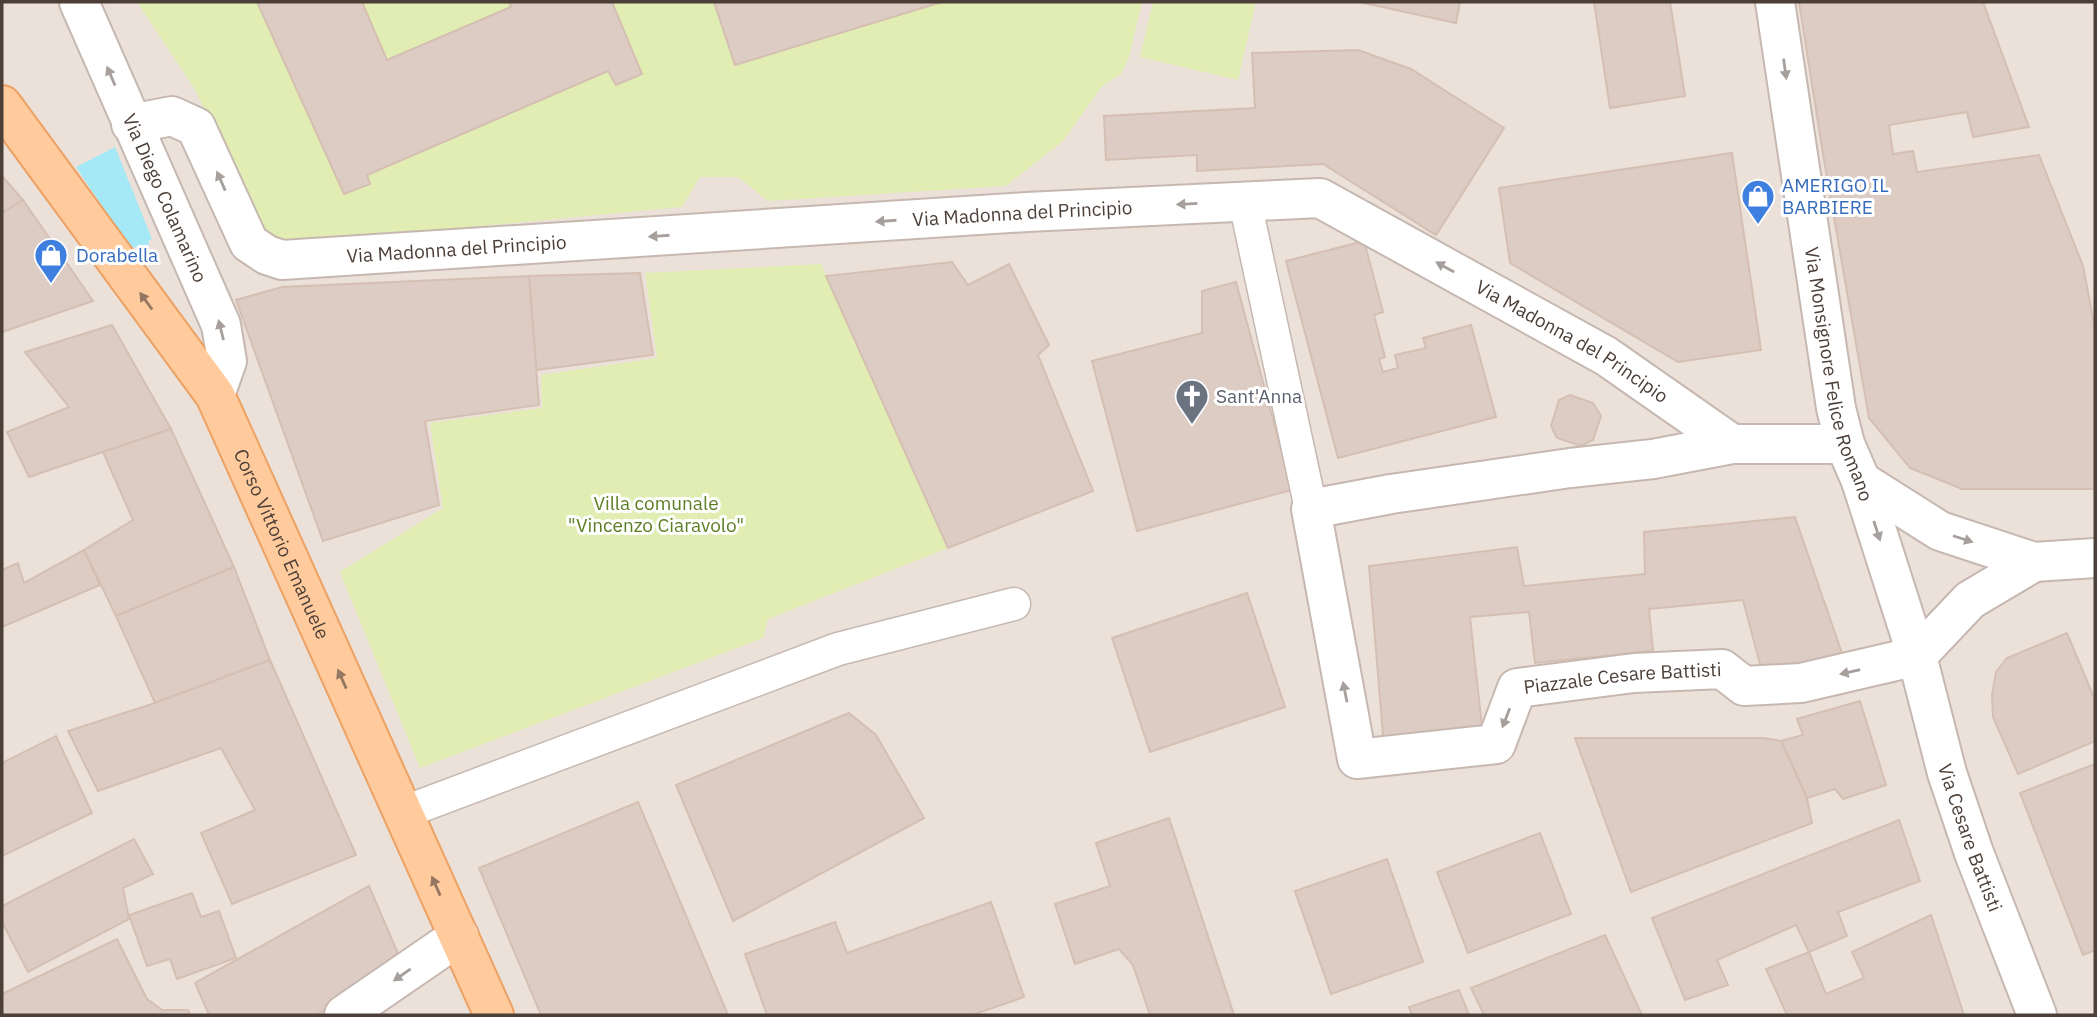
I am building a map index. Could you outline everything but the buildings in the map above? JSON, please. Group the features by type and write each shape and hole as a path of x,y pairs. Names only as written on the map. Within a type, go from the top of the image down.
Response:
{"main road":[{"name":"Corso Vittorio Emanuele","path":"3,109 215,396 494,1015"}],"street":[{"name":"Via Diego Colamarino","path":"79,2 221,325 227,361 215,396"},
{"name":"Via Monsignore Felice Romano","path":"1775,2 1836,408 1845,444 1861,481 1917,656"},
{"name":"Via Madonna del Principio","path":"131,124 172,116 196,127 249,243 267,255 282,260 1027,212 1320,198 1606,356 1732,444"},
{"path":"1245,202 1311,509 1391,494 1653,459 1732,444 1845,444"},
{"path":"1861,481 1940,531 2034,562 2095,558"},
{"name":"Piazzale Cesare Battisti","path":"1311,509 1357,759 1496,744 1517,688 1634,673 1722,669 1744,686 1801,683 1917,656"},
{"path":"1917,656 1970,600 2034,562"},
{"path":"402,813 838,649 1014,604"},
{"name":"Via Cesare Battisti","path":"1917,656 1947,773 1974,853 2037,1015"},
{"path":"344,1015 459,936"}],"shaded area":[{"path":"2,2 2095,2 2095,1015 2,1015"}],"green space":[{"path":"137,2 1142,2 1129,57 1121,74 1102,86 1063,141 1006,186 768,201 738,177 700,177 682,207 293,244 276,240 266,231 194,88"},
{"path":"1153,2 1256,2 1238,80 1140,57"},
{"name":"Villa comunale \"Vincenzo Ciaravolo\"","path":"821,264 948,548 768,619 763,638 420,768 340,572 443,508 430,423 542,408 541,375 657,358 645,273"}],"water":[{"path":"115,147 152,239 149,240 147,248 141,251 135,247 130,248 76,167"}],"place":[{"name":"AMERIGO IL BARBIERE","path":"1758,226"},
{"name":"Dorabella","path":"51,285"},
{"name":"Sant'Anna","path":"1192,426"}]}
